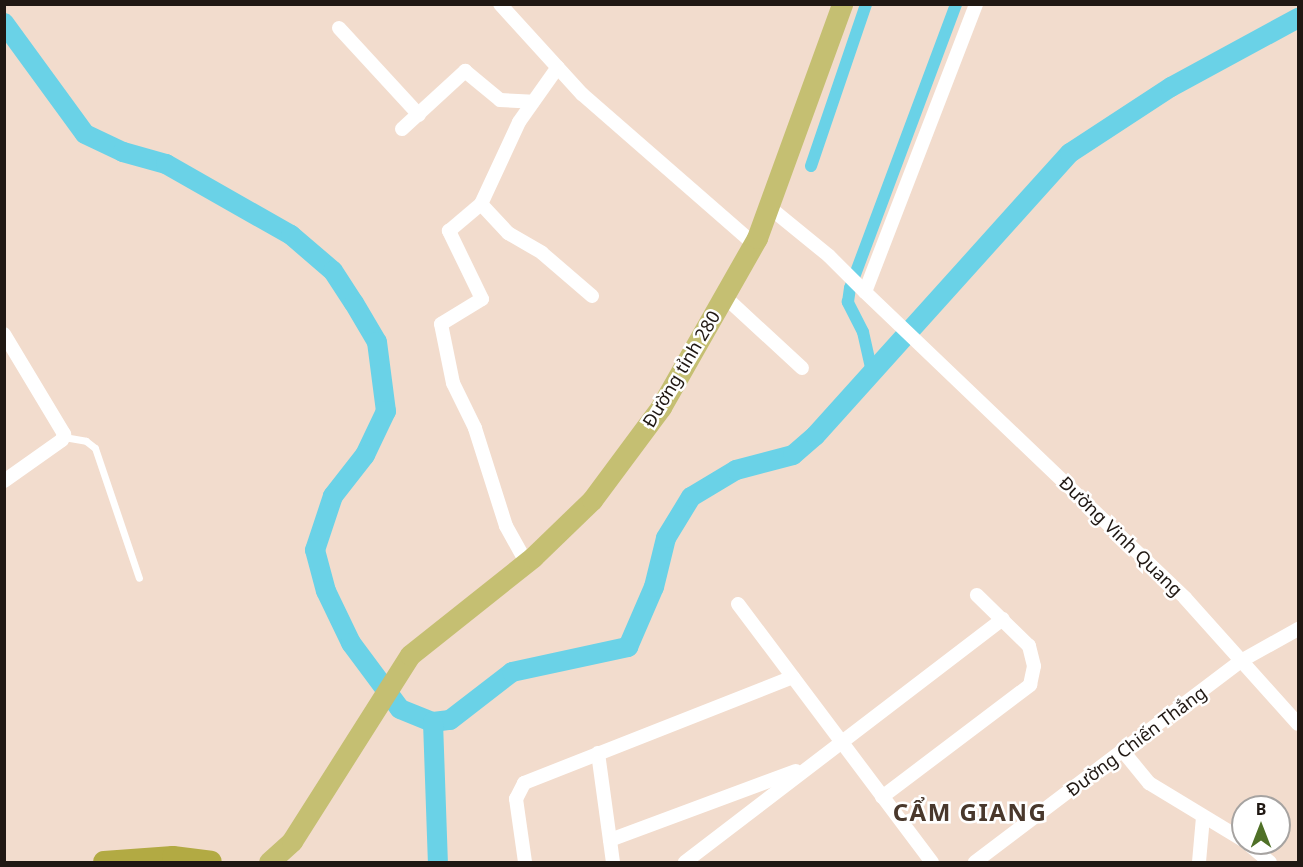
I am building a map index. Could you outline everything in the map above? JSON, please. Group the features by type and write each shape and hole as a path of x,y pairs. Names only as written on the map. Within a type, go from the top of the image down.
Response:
{"highway":[{"path":"104,862 165,857 211,862"}],"main road":[{"name":"Đường tỉnh 280","path":"292,841 409,656 526,562 592,500 661,407 753,244 769,207 842,4"},
{"path":"269,862 292,841"},
{"path":"291,862 292,841"}],"street":[{"path":"500,4 582,94 753,244"},
{"path":"865,292 976,4"},
{"path":"339,28 419,115"},
{"path":"526,562 506,526 475,428 453,383 441,324 482,299 449,231 481,204 533,102 558,67"},
{"path":"402,129 465,71 500,100 533,102"},
{"path":"481,204 508,233 542,253 592,296"},
{"name":"Đường Vinh Quang","path":"769,207 829,256 1185,598 1239,662 1299,724"},
{"path":"724,296 802,368"},
{"path":"4,334 64,437 4,481"},
{"path":"882,797 1030,685 1033,657 1025,641 977,595"},
{"path":"738,604 932,862"},
{"path":"684,862 1003,619"},
{"name":"Đường Chiến Thắng","path":"975,862 1239,662 1299,629"},
{"path":"525,862 516,799 520,786 598,753 793,678"},
{"path":"1122,750 1149,783 1231,833"},
{"path":"598,753 613,862"},
{"path":"610,840 812,765"},
{"path":"1199,862 1203,817"}],"lane":[{"path":"64,437 86,441 95,448 139,578"}],"waterway":[{"path":"811,166 866,4"},
{"path":"872,372 863,332 848,302 850,288 956,4"},
{"path":"4,23 85,134 123,152 166,164 291,235 333,271 354,303 377,342 386,411 365,455 333,496 315,550 326,591 351,643 400,709 433,722 450,720 512,672 628,647 654,587 666,538 691,497 736,470 793,455 815,436 1070,153 1171,87 1298,18"},
{"path":"433,722 438,862"}],"district":[{"name":"CẨM GIANG","path":"970,812"}]}
